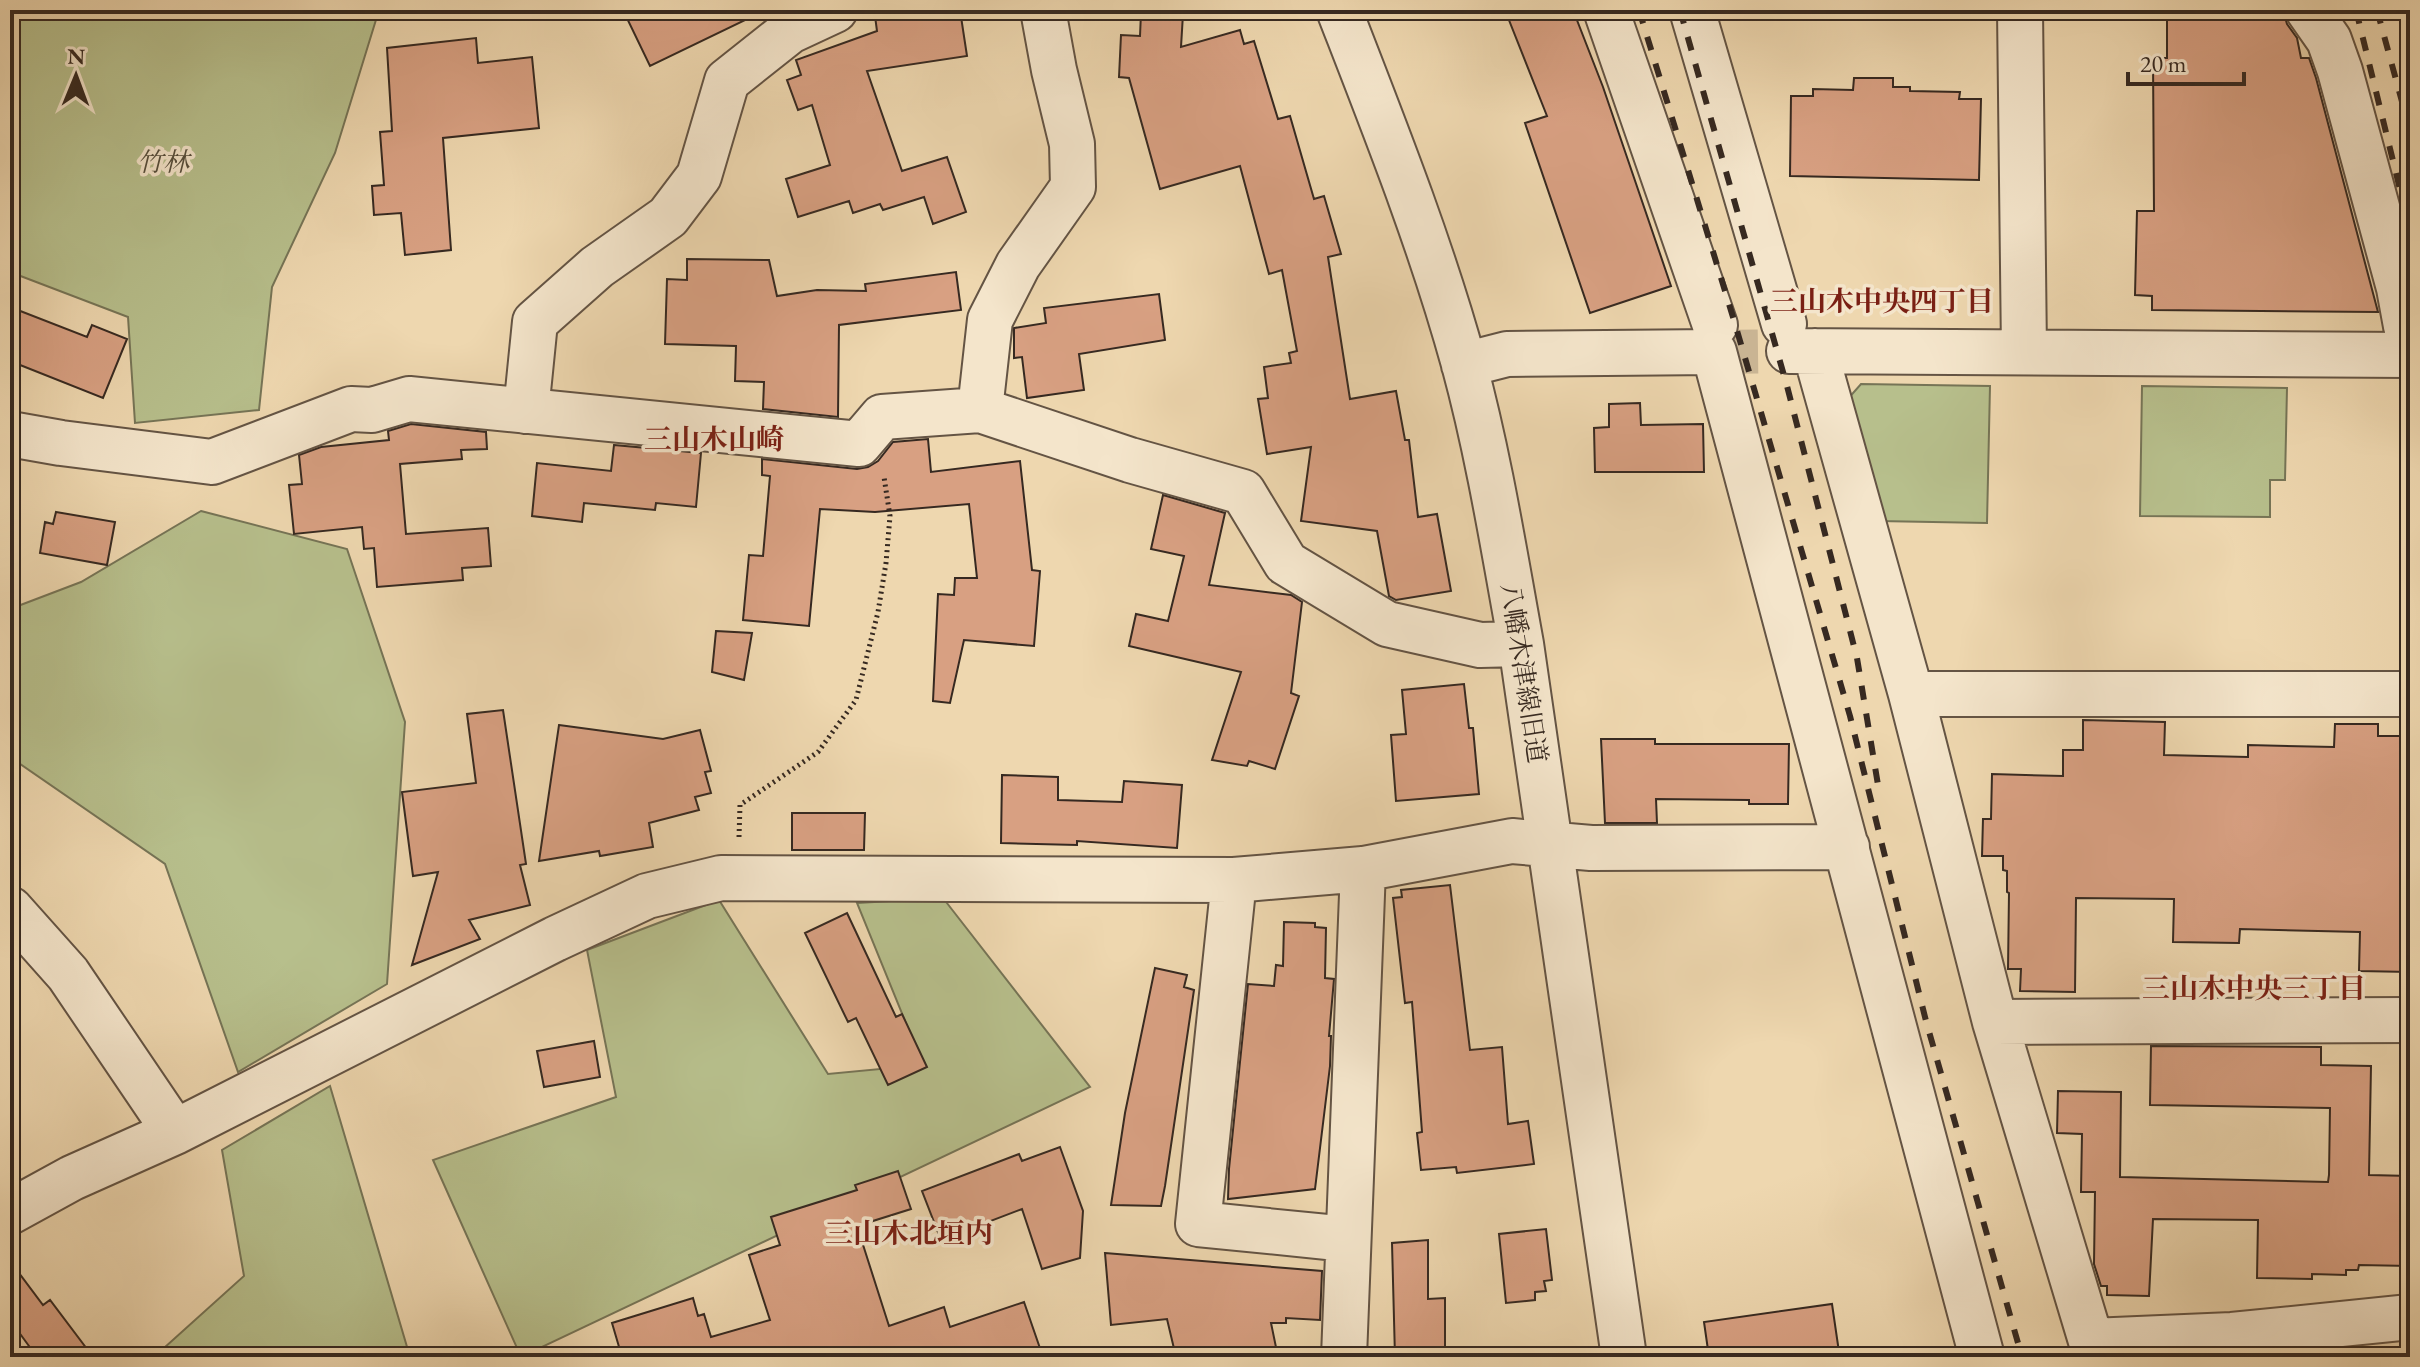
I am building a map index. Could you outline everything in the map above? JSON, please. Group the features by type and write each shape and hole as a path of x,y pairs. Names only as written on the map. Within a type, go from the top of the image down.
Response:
{"street":[{"path":"526,411 535,322 597,267 668,217 699,176 727,81 790,31 835,10"},
{"path":"980,410 990,320 1018,265 1073,187 1072,144 1043,10"},
{"name":"八幡木津線旧道","path":"1339,10 1425,240 1464,365 1500,529 1521,644 1624,1357"},
{"path":"1606,10 1714,338 1982,1357"},
{"path":"1692,10 1911,694 1995,1022 2091,1341 2233,1346 2410,1317"},
{"path":"2020,10 2024,352"},
{"path":"1796,342 2024,352 2408,356 2399,288 2340,71 2329,40 2308,10"},
{"path":"1464,365 1507,354 1714,338"},
{"path":"10,434 212,462 351,409 372,410 409,399 859,444 882,417 980,410 1130,460 1243,492 1286,563 1387,624 1480,645 1521,644"},
{"path":"1911,694 2410,694"},
{"path":"10,1212 72,1178 175,1132 555,939 647,896 721,878 1234,880 1363,869 1512,841 1591,848 1847,847"},
{"path":"1344,1357 1363,869"},
{"path":"1234,880 1198,1224 1347,1239"},
{"path":"10,909 68,974 175,1132"},
{"path":"1995,1022 2410,1020"}],"path":[{"path":"738,878 740,805 818,752 856,700 878,612 890,516 886,484 871,429"}],"green space":[{"name":"竹林","path":"10,10 379,10 335,153 272,287 259,410 135,423 128,317 10,272"},
{"path":"1861,384 1990,386 1987,523 1878,521 1846,401"},
{"path":"2142,386 2287,388 2285,480 2270,480 2270,517 2140,516"},
{"path":"201,511 347,549 405,722 387,984 238,1072 165,864 10,757 10,609 81,582"},
{"path":"943,898 1090,1087 521,1357 433,1160 616,1097 587,950 719,900 828,1074 923,1065 857,903"},
{"path":"330,1086 410,1357 154,1357 244,1276 222,1150"}],"building":[{"path":"623,10 766,10 650,66"},
{"path":"913,10 960,10 967,56 867,71 902,171 947,157 966,212 933,224 924,197 883,210 880,204 853,213 849,201 798,217 786,179 830,165 812,105 798,110 787,80 801,75 796,60 877,31 875,16"},
{"path":"1505,10 1573,10 1603,87 1671,286 1590,313 1525,123 1547,116"},
{"path":"2167,10 2283,10 2287,24 2297,38 2301,58 2309,58 2316,78 2378,312 2152,310 2152,296 2135,295 2137,211 2154,211 2153,58 2167,58"},
{"path":"1141,13 1183,14 1181,47 1240,30 1244,44 1254,41 1278,119 1290,116 1314,199 1324,196 1341,254 1328,257 1350,399 1396,391 1405,440 1409,440 1418,517 1437,514 1451,591 1396,600 1389,596 1377,531 1301,521 1311,447 1267,454 1258,399 1268,398 1264,367 1291,363 1289,353 1297,351 1282,270 1269,274 1240,166 1160,189 1129,78 1119,77 1121,35 1140,36"},
{"path":"476,38 478,63 532,57 539,128 443,138 451,250 405,255 401,213 374,215 372,186 384,185 380,132 392,131 387,48"},
{"path":"1854,78 1893,78 1893,87 1910,87 1910,91 1960,92 1959,99 1981,99 1979,180 1790,176 1791,96 1813,96 1813,89 1853,90"},
{"path":"687,259 769,260 777,296 817,290 866,291 865,284 956,272 961,310 839,325 838,417 763,409 764,382 735,381 736,346 665,344 667,279 687,280"},
{"path":"1159,294 1165,340 1079,354 1084,390 1027,398 1022,357 1014,358 1014,328 1046,323 1044,308"},
{"path":"10,307 87,337 92,325 127,339 103,398 10,361"},
{"path":"1640,403 1641,425 1703,424 1704,472 1595,472 1594,428 1609,427 1609,404"},
{"path":"411,424 486,432 487,449 461,450 462,459 400,464 406,534 488,528 491,566 462,568 463,580 377,587 374,548 364,549 362,527 294,534 289,485 302,484 299,455 321,447 389,440 388,431"},
{"path":"928,439 931,472 1020,461 1032,570 1040,571 1034,646 964,640 950,703 933,701 938,594 954,595 955,578 977,578 969,504 875,512 820,509 809,626 743,620 749,555 763,556 770,476 762,475 762,459 857,469 878,461 893,442"},
{"path":"614,445 701,453 696,507 656,503 655,510 584,503 582,522 532,516 537,463 611,471"},
{"path":"1163,495 1225,513 1209,585 1291,595 1302,602 1291,693 1299,696 1275,769 1249,761 1247,766 1212,760 1241,672 1129,646 1136,614 1168,621 1184,556 1151,549"},
{"path":"56,512 115,522 107,565 40,553 45,522 53,524"},
{"path":"716,631 752,633 744,680 712,672"},
{"path":"1464,684 1469,728 1473,728 1479,794 1396,801 1391,735 1406,734 1402,690"},
{"path":"503,710 526,864 520,865 530,905 469,920 480,939 412,965 438,872 413,876 402,792 476,783 467,714"},
{"path":"2083,720 2165,722 2164,755 2248,757 2248,745 2334,747 2335,724 2378,724 2378,736 2410,736 2410,972 2359,971 2360,932 2240,929 2239,943 2173,942 2174,899 2076,898 2075,992 2020,991 2021,969 2008,969 2009,893 2003,856 1982,856 1983,819 1991,819 1992,774 2063,776 2063,750 2083,750"},
{"path":"559,725 663,739 700,730 711,771 705,772 711,793 695,797 699,810 649,823 653,847 600,856 599,851 539,861"},
{"path":"1601,739 1655,739 1655,744 1789,744 1788,804 1749,804 1749,800 1656,799 1657,823 1605,823"},
{"path":"1002,775 1058,777 1058,800 1122,802 1124,781 1182,785 1177,848 1077,841 1077,845 1001,843"},
{"path":"792,813 865,813 864,850 792,850"},
{"path":"1450,885 1470,1050 1502,1047 1508,1124 1528,1121 1534,1164 1457,1173 1456,1167 1421,1170 1417,1133 1422,1132 1412,1002 1405,1003 1393,898 1402,897 1401,890"},
{"path":"847,913 896,1017 902,1014 927,1067 888,1085 856,1018 848,1022 805,933"},
{"path":"1284,922 1315,923 1315,927 1326,928 1325,978 1334,979 1330,1066 1315,1189 1228,1199 1248,984 1274,986 1276,965 1283,966"},
{"path":"1155,968 1187,975 1184,987 1194,990 1165,1186 1161,1206 1111,1205 1125,1113"},
{"path":"594,1041 600,1077 544,1087 537,1051"},
{"path":"2151,1046 2321,1047 2321,1065 2371,1066 2369,1175 2410,1176 2410,1266 2359,1265 2358,1270 2346,1270 2346,1275 2312,1274 2312,1279 2257,1278 2258,1220 2153,1219 2149,1296 2107,1295 2107,1286 2101,1286 2094,1264 2095,1192 2081,1192 2082,1134 2057,1133 2058,1091 2121,1092 2120,1177 2328,1182 2330,1108 2150,1105"},
{"path":"1060,1147 1083,1211 1080,1258 1042,1269 1022,1209 941,1240 922,1191 1019,1154 1022,1161"},
{"path":"898,1171 911,1209 857,1226 889,1326 944,1307 950,1327 1024,1302 1043,1357 622,1357 612,1323 693,1298 698,1316 704,1314 711,1337 770,1320 749,1255 780,1245 771,1217 857,1190 855,1185"},
{"path":"1546,1229 1552,1280 1544,1281 1546,1291 1535,1292 1535,1300 1506,1303 1499,1234"},
{"path":"1428,1240 1428,1299 1445,1298 1445,1357 1395,1357 1392,1243"},
{"path":"1105,1253 1322,1271 1320,1320 1286,1318 1286,1323 1271,1323 1278,1357 1176,1357 1167,1319 1111,1325"},
{"path":"10,1261 43,1305 50,1300 93,1357 37,1357 10,1320"},
{"path":"1832,1304 1839,1352 1803,1357 1709,1357 1704,1322"}],"tunnel":[{"path":"1714,352 1789,351"}],"railway":[{"path":"1639,10 1850,716 1926,1021 2022,1357"},
{"path":"1680,10 1787,386 1857,658 1879,791"},
{"path":"2356,10 2410,230"},
{"path":"2377,10 2410,131"}],"district":[{"name":"三山木中央四丁目","path":"1882,301"},
{"name":"三山木山崎","path":"714,439"},
{"name":"三山木中央三丁目","path":"2254,988"},
{"name":"三山木北垣内","path":"909,1233"}]}
